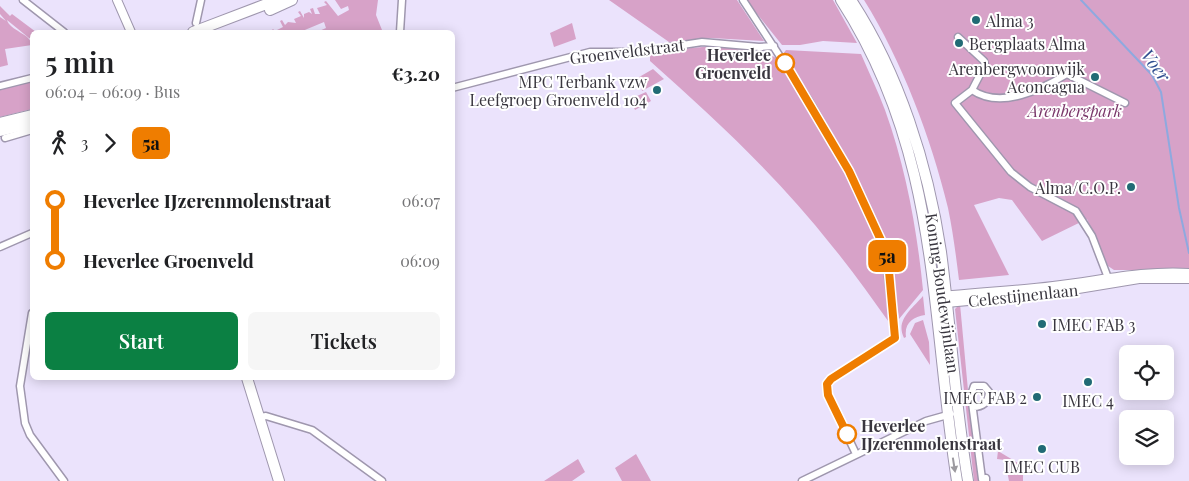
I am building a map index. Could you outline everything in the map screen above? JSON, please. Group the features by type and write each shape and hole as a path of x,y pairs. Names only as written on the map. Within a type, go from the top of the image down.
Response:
{"main road":[{"path":"194,28 277,0"},
{"path":"217,30 292,0"},
{"name":"Koning Boudewijnlaan","path":"841,0 876,64 903,129 916,176 926,223 957,481"},
{"name":"Koning Boudewijnlaan","path":"851,0 879,50 914,138 936,223 947,299 968,481"},
{"path":"0,123 30,116"},
{"path":"3,134 30,124"},
{"path":"248,380 279,481"}],"street":[{"path":"24,0 62,30"},
{"path":"117,0 130,30"},
{"path":"194,28 200,0"},
{"path":"400,30 402,0"},
{"path":"743,0 774,46 849,171 885,249 896,333 893,341 831,379 827,384 828,395 856,454"},
{"path":"958,37 985,65 972,90 955,103 1011,172 1030,187 1076,212 1092,236 1110,280"},
{"name":"Groenveldstraat","path":"455,87 590,52 637,52 702,42 759,47 774,46"},
{"path":"972,90 992,97 1004,97 1042,89 1067,74 1125,103"},
{"path":"0,86 30,78"},
{"path":"3,134 30,130"},
{"path":"0,248 30,234"},
{"name":"Celestijnenlaan","path":"936,300 1054,293 1110,280 1160,272 1189,274"},
{"name":"Celestijnenlaan","path":"1110,280 1189,279"},
{"path":"30,326 20,386 25,424 30,435 64,481"},
{"path":"973,408 982,479 986,478 986,481"},
{"path":"802,481 926,421 959,413"},
{"path":"260,417 266,416 312,430 382,481"}],"green space":[{"path":"335,0 378,0 376,15 382,30 322,30 326,28 324,22 305,30 277,30 283,27 280,21 282,20 285,25 288,22 296,23 294,19 301,16 298,12 300,11 304,18 304,14 309,12 312,14 310,9 313,8 315,14 320,14 317,8 327,5 324,2 326,1 338,16 349,10 348,6 341,9"},
{"path":"609,0 737,0 764,41 711,38 669,42"},
{"path":"746,0 833,0 857,43 823,41 800,45 782,45"},
{"name":"Arenbergpark","path":"864,0 1189,0 1189,270 1114,270 1108,266 1087,219 1042,241 1012,200 999,198 974,205 1009,275 959,280 948,208 924,128 891,48"},
{"path":"0,6 10,16 12,14 33,30 30,30 29,38 7,20 12,27 28,38 30,45 5,49 8,65 0,67 0,17 6,21 0,14"},
{"path":"572,23 576,39 554,47 550,33"},
{"path":"716,46 769,54 776,58 782,66 841,166 882,251 891,325 855,275 790,196 722,127 650,61 650,55"},
{"path":"786,50 861,54 885,110 905,177 914,222 923,290 899,319 888,245 846,159 815,103 783,54"},
{"path":"653,69 664,79 642,91 641,84 634,80"},
{"path":"30,82 30,110 0,117 0,90"},
{"path":"646,92 651,101 635,110 632,103 639,100 637,96"},
{"path":"923,296 925,315 917,317 908,324 906,337 904,338 902,332 903,320"},
{"path":"960,304 970,412 980,481 974,481 955,309"},
{"path":"923,320 929,342 930,365 910,334 915,323"},
{"path":"998,451 1023,466 1023,481 1009,481 1005,460 997,459"},
{"path":"636,454 651,481 622,481 615,468"},
{"path":"578,459 585,472 572,481 544,481"}],"waterway":[{"name":"Voer","path":"1081,0 1152,75 1161,92 1179,208 1189,253"}],"bus line":[{"name":"5a","path":"785,63 850,173 853,185 885,249 888,260 896,325 895,338 829,380 827,384 828,395 847,434"}],"place":[{"name":"Alma 3","path":"976,20"},
{"name":"Bergplaats Alma","path":"959,43"},
{"name":"Heverlee Groenveld","path":"785,63"},
{"name":"Arenbergwoonwijk Aconcagua","path":"1095,77"},
{"name":"MPC Terbank vzw Leefgroep Groenveld 104","path":"657,90"},
{"name":"Alma/C.O.P.","path":"1131,187"},
{"name":"IMEC FAB 3","path":"1042,324"},
{"name":"IMEC 4","path":"1088,382"},
{"name":"IMEC FAB 2","path":"1037,397"},
{"name":"Heverlee IJzerenmolenstraat","path":"847,434"},
{"name":"IMEC CUB","path":"1042,449"}]}
